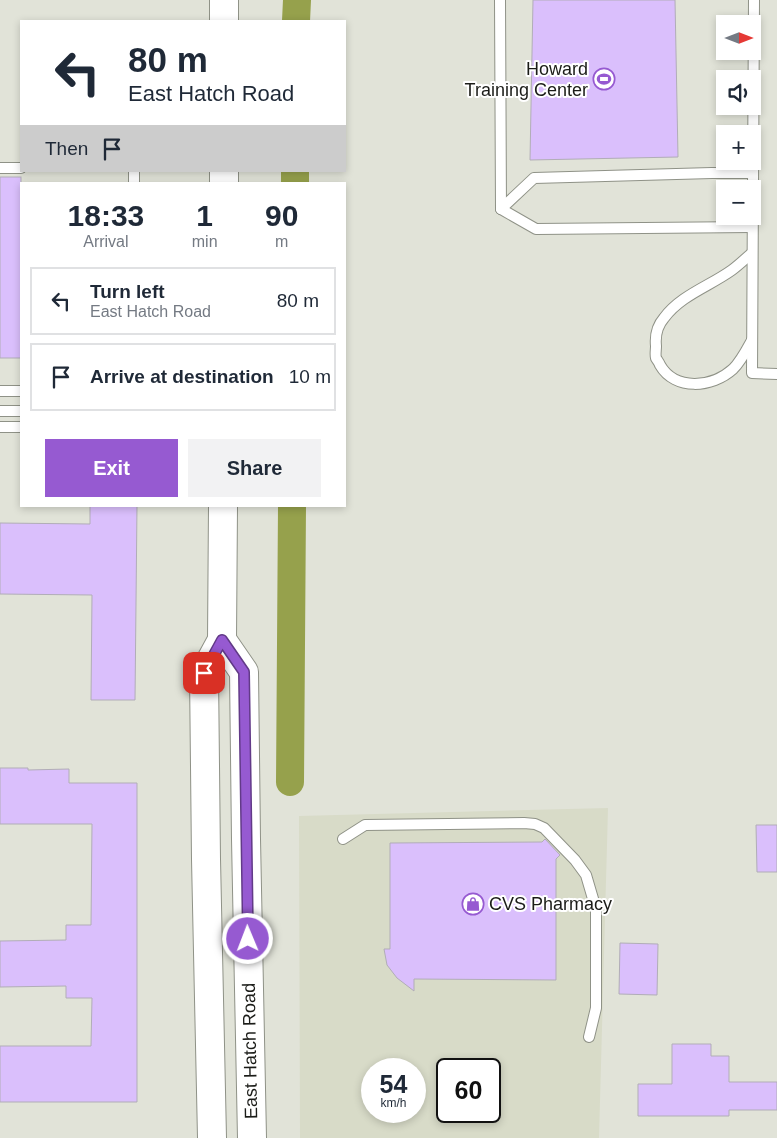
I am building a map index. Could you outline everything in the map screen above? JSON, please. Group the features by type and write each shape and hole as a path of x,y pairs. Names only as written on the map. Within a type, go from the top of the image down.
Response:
{"main road":[{"path":"224,0 224,20"},
{"path":"212,1138 204,673 222,640 223,507"},
{"name":"East Hatch Road","path":"222,640 244,672 252,1138"}],"lane":[{"path":"500,0 502,209"},
{"path":"754,0 752,373 777,374"},
{"path":"0,168 20,168"},
{"path":"502,209 534,178 753,173"},
{"path":"502,209 536,229 752,227"},
{"path":"752,253 732,270 679,302 665,316 655,338 656,358 665,372 676,380 689,384 704,384 732,370 742,358 752,340"},
{"path":"0,391 20,391"},
{"path":"0,411 20,411"},
{"path":"0,427 20,427"},
{"path":"344,839 365,825 524,823 535,824 544,828 575,860 586,875 596,909 596,1008 589,1037"}],"shaded area":[{"path":"608,808 599,1138 300,1138 299,816"}],"building":[{"name":"Howard Training Center","path":"533,0 675,0 678,157 530,160"},
{"path":"0,177 21,177 20,358 0,358"},
{"path":"90,507 137,507 135,700 91,700 92,595 0,594 0,523 90,524"},
{"path":"0,768 28,768 28,770 69,769 69,783 137,783 137,1102 0,1102 0,1046 91,1046 92,998 66,998 66,986 0,987 0,941 66,940 66,925 91,925 92,824 0,824"},
{"path":"756,825 777,825 777,872 757,872"},
{"name":"CVS Pharmacy","path":"545,839 560,855 556,859 556,980 414,979 414,991 397,978 387,965 384,949 390,949 390,843 542,842"},
{"path":"620,943 658,944 657,995 619,994"},
{"path":"672,1044 711,1044 711,1056 729,1056 729,1082 777,1082 777,1110 729,1110 729,1116 638,1116 638,1084 672,1084"}],"waterway":[{"path":"296,20 297,0"},
{"path":"295,172 295,182"},
{"path":"290,782 292,507"}],"place":[{"name":"Howard Training Center","path":"604,79"},
{"name":"CVS Pharmacy","path":"473,904"}],"route":[{"path":"204,673 222,640 244,672 248,939"}]}
